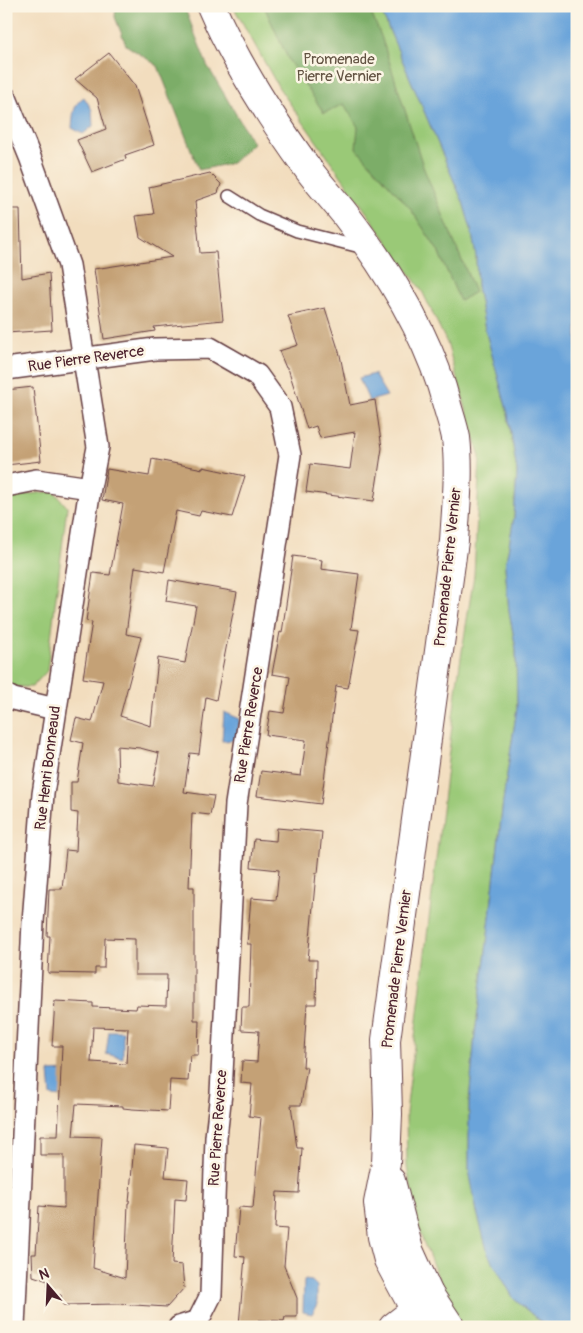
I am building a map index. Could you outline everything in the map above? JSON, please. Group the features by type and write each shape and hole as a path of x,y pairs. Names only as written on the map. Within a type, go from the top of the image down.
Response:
{"main road":[{"name":"Promenade Pierre Vernier","path":"211,6 222,31 270,115 309,170 371,250 405,303 429,350 443,390 456,438 458,486 454,541 386,1040 388,1114 386,1163 378,1203 382,1237 388,1260 432,1316"},
{"path":"393,1327 432,1316"}],"street":[{"name":"Rue Henri Bonneaud","path":"6,98 69,265 98,447 43,794 33,922 14,1327"},
{"name":"Rue Pierre Reverce","path":"6,370 155,349 210,348 256,375 280,407 290,455 236,804 221,1093 216,1137 210,1295 198,1321 179,1327"},
{"path":"6,486 36,480 90,488"},
{"path":"6,695 12,699 56,709"}],"lane":[{"path":"229,196 259,215 297,231 371,250"}],"green space":[{"path":"116,6 184,6 207,65 253,143 232,163 199,170 158,66 126,45 115,17"},
{"name":"Promenade Pierre Vernier","path":"233,6 379,6 463,202 471,228 476,256 477,286 485,329 508,414 517,472 514,517 505,567 509,611 516,649 517,708 503,801 475,1034 469,1103 469,1169 477,1212 489,1254 514,1299 547,1327 462,1327 452,1312 419,1231 407,1167 406,1113 457,683 474,575 480,457 447,343 422,291 279,88"},
{"path":"264,6 368,6 381,36 424,169 475,292 460,301 438,251 410,208 356,148 358,127 344,104 324,113 289,61"},
{"path":"54,491 67,507 47,671 32,687 6,687 6,497"}],"water":[{"path":"379,6 577,6 577,1327 547,1327 514,1299 488,1254 469,1170 469,1103 475,1034 503,801 517,708 516,649 509,611 505,567 514,517 517,472 508,414 485,329 477,286 476,256 471,229 463,202"},
{"path":"84,97 92,110 93,126 83,134 72,128 73,114 76,106"},
{"path":"374,374 387,396 369,401 359,378"},
{"path":"224,712 240,719 236,740 222,741"},
{"path":"109,1031 123,1031 123,1058 106,1054"},
{"path":"67,1071 64,1097 51,1096 49,1072"},
{"path":"304,1280 312,1281 317,1286 317,1304 312,1314 303,1312"}],"building":[{"path":"109,53 135,86 154,145 125,155 126,159 92,172 77,140 106,129 97,98 75,79"},
{"path":"210,173 221,184 218,193 195,201 200,253 216,252 223,320 154,327 155,331 104,339 94,269 172,257 140,237 136,216 154,214 149,187"},
{"path":"6,209 20,209 22,278 49,273 52,330 6,333"},
{"path":"325,308 340,355 350,405 375,400 382,448 374,501 306,492 310,464 350,469 355,432 320,438 316,426 307,429 288,368 286,368 279,351 298,345 288,316"},
{"path":"33,387 41,461 6,465 6,390"},
{"path":"152,459 245,476 232,517 201,511 199,516 176,511 164,572 135,567 126,634 141,637 120,716 151,726 158,658 185,663 196,606 166,601 169,580 237,592 216,700 206,697 199,754 190,753 184,792 214,796 210,815 192,813 189,887 194,887 194,1020 199,1020 198,1055 190,1055 188,1081 170,1080 168,1111 123,1108 123,1106 76,1104 73,1136 102,1137 93,1268 125,1278 128,1203 134,1145 168,1148 165,1177 188,1179 186,1200 175,1199 172,1264 182,1265 184,1288 167,1307 118,1304 63,1305 61,1295 47,1295 48,1281 33,1276 32,1254 36,1254 39,1206 64,1208 64,1155 40,1155 40,1136 58,1136 62,1046 52,1046 55,1001 93,1003 93,1007 136,1009 137,1005 166,1006 167,975 135,975 135,939 105,938 104,968 95,968 95,974 48,973 50,936 47,936 49,889 62,889 66,850 76,851 78,813 71,812 71,782 77,782 83,743 71,740 76,718 92,722 103,681 83,678 92,622 86,621 93,573 110,575 123,504 102,500 107,469 149,476","holes":["117,746 140,748 159,753 153,786 118,781","93,1027 128,1028 126,1064 91,1062"]},
{"path":"293,556 322,560 321,569 359,574 351,629 359,630 348,688 336,686 321,804 257,796 261,771 301,776 306,740 266,735 270,711 284,713 290,677 272,674 280,632 282,633"},
{"path":"277,828 322,832 318,873 316,873 308,960 317,960 316,1004 307,1004 303,1067 307,1067 301,1105 291,1105 297,1148 302,1148 299,1193 277,1192 275,1228 287,1229 284,1266 297,1298 297,1317 285,1317 284,1321 259,1320 259,1326 239,1325 245,1257 235,1256 239,1207 253,1208 261,1118 249,1116 252,1084 241,1083 242,1061 257,1062 259,1031 241,1030 242,1007 249,1007 251,944 247,944 251,898 276,900 279,870 251,867 254,839 276,841"}]}
